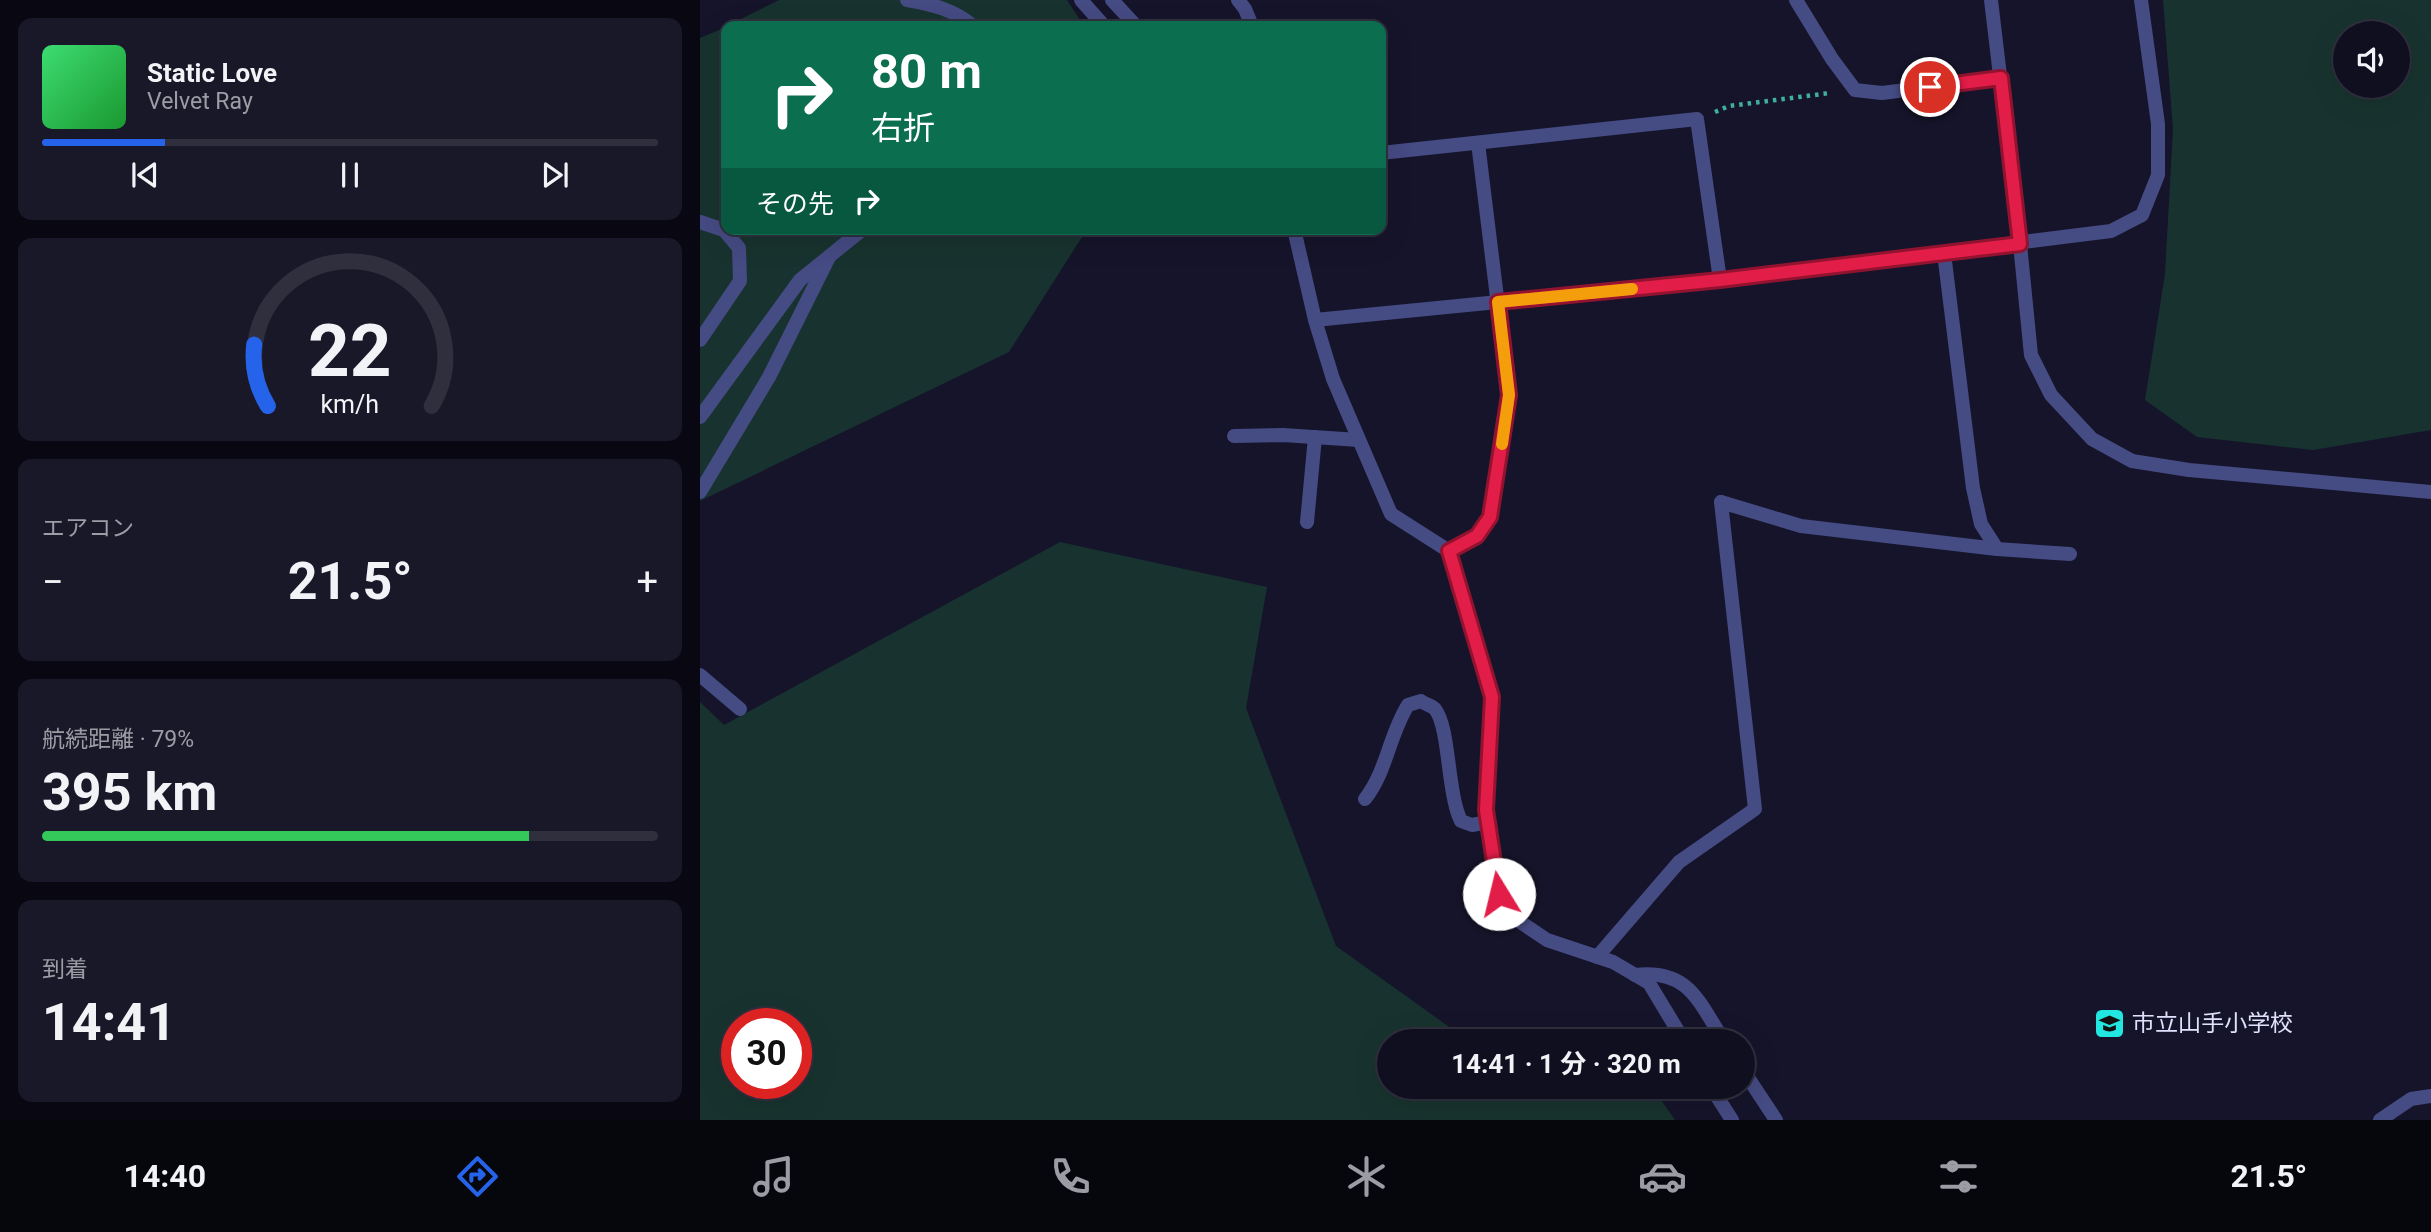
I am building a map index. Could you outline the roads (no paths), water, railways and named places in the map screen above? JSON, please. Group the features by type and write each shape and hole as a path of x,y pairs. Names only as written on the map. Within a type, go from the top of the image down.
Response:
{"street":[{"path":"907,0 931,4 967,21"},
{"path":"1081,0 1100,21"},
{"path":"1112,0 1131,21"},
{"path":"1238,0 1250,21"},
{"path":"1796,0 1832,59 1855,90 1882,93 2001,78"},
{"path":"1991,0 2031,355 2051,395 2092,439 2132,461 2189,470 2431,492"},
{"path":"1315,320 1720,280 2111,231 2142,215 2158,175 2158,124 2141,0"},
{"path":"1386,152 1696,119 1720,280"},
{"path":"1449,551 1477,536 1490,517 1509,395 1478,143"},
{"path":"700,222 721,229"},
{"path":"700,340 740,281 739,248 728,235"},
{"path":"700,417 800,280 856,235"},
{"path":"1295,235 1315,320 1333,379 1391,514 1449,551 1492,697 1486,810 1499,894 1514,917 1547,940 1613,962 1649,984 1677,1029"},
{"path":"1944,253 1973,488 1981,524 1997,550"},
{"path":"700,492 769,377 829,257"},
{"path":"1234,436 1359,440"},
{"path":"1307,522 1315,437"},
{"path":"1597,957 1679,862 1755,809 1721,502 1801,526 1997,550 2070,554"},
{"path":"700,675 740,709"},
{"path":"1364,799 1377,783 1399,719 1408,705 1421,701 1434,708 1441,722 1455,808 1461,821 1472,825 1488,822"},
{"path":"1635,975 1654,973 1673,977 1692,991 1716,1029"},
{"path":"1755,1088 1776,1120"},
{"path":"2380,1120 2411,1099 2431,1096"},
{"path":"1719,1099 1732,1120"}],"place":[{"name":"市立山手小学校","path":"2109,1023"}]}
